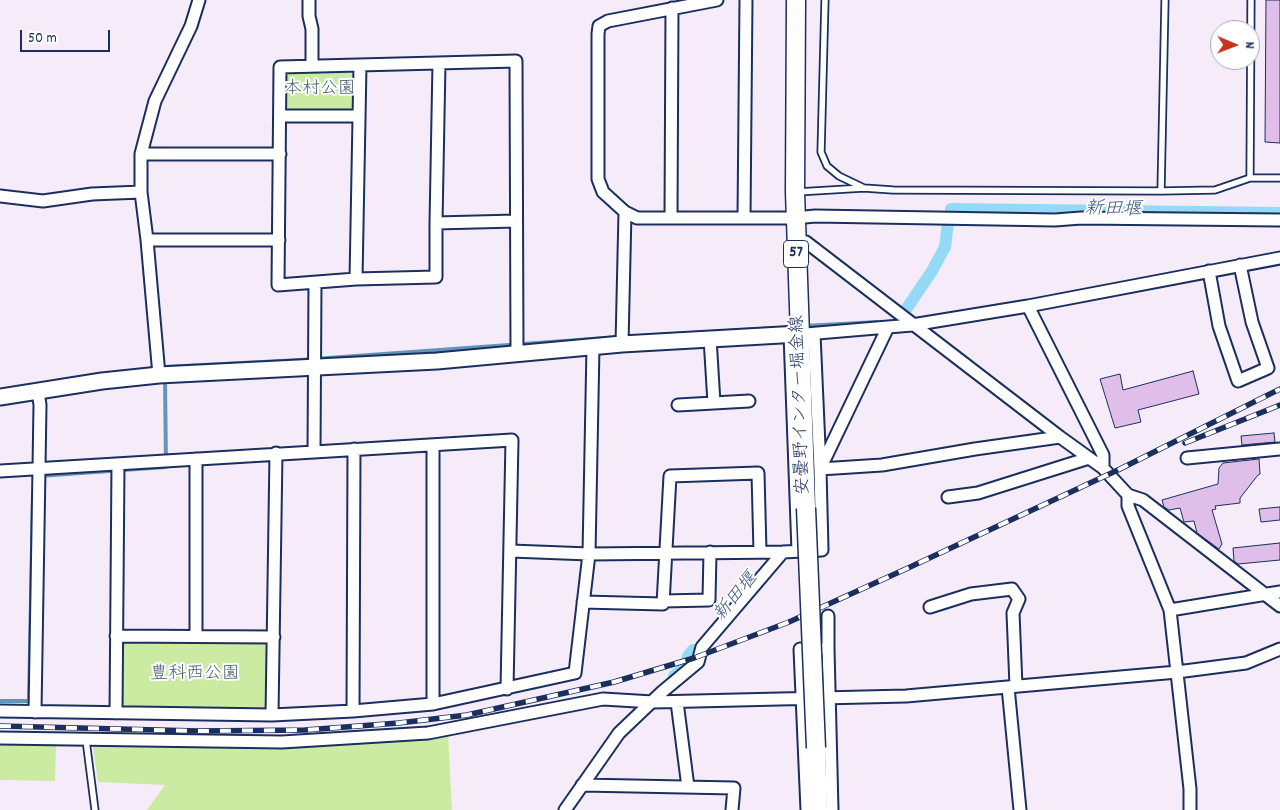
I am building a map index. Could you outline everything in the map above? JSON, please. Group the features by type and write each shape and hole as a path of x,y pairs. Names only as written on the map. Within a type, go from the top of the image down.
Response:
{"main road":[{"name":"安曇野インター堀金線","path":"796,0 795,218 818,810"}],"street":[{"path":"158,375 147,240 141,192 140,154 155,101 191,26 199,0"},
{"path":"309,0 309,16 312,29 312,66"},
{"path":"717,0 608,21 599,26 598,179 604,192 625,212 637,218 795,218 815,216 1054,220 1081,218 1280,220"},
{"path":"744,218 746,0"},
{"path":"671,218 672,8"},
{"path":"438,63 436,277 278,285 280,67 516,61 517,353"},
{"path":"356,280 360,65"},
{"path":"280,116 358,116"},
{"path":"140,154 280,154"},
{"path":"0,196 43,201 92,194 141,192"},
{"path":"622,344 625,212"},
{"path":"436,223 516,221"},
{"path":"147,240 279,240"},
{"path":"796,241 806,242 1060,438 1103,468 1128,495 1143,500 1280,606"},
{"path":"0,397 102,381 158,375 437,361 622,344 801,334 912,325 1028,306 1280,258"},
{"path":"1208,271 1219,326 1238,381 1268,368 1252,322 1240,265"},
{"path":"314,452 315,284"},
{"path":"1028,306 1103,455 1103,468"},
{"path":"820,469 888,327"},
{"path":"511,551 589,554 822,550 820,469 801,334"},
{"path":"798,551 801,334"},
{"path":"710,338 714,403"},
{"path":"0,711 272,715 352,711 433,704 575,673 589,554 593,347"},
{"path":"35,712 40,405 38,391"},
{"path":"678,405 749,402"},
{"path":"820,469 882,465 1060,438"},
{"path":"0,471 512,440 507,689"},
{"path":"433,444 433,704"},
{"path":"352,711 354,449"},
{"path":"1187,458 1280,449"},
{"path":"272,715 276,453"},
{"path":"948,497 978,493 1089,458"},
{"path":"196,459 196,636"},
{"path":"116,713 118,464"},
{"path":"583,602 663,604 670,476 758,473 760,552"},
{"path":"1128,495 1128,506 1170,610 1190,789 1190,810"},
{"path":"663,601 709,600 710,552"},
{"path":"565,810 619,733 662,692 698,662 702,647 783,552"},
{"path":"930,607 971,594 1012,589 1020,598 1013,612 1012,686 1020,810"},
{"path":"1170,610 1280,592"},
{"path":"828,616 828,699 832,810"},
{"path":"116,636 274,637"},
{"path":"807,810 800,649 828,649"},
{"path":"0,738 282,742 428,733 603,699 677,702 906,696 1177,672 1246,663 1280,649"},
{"path":"677,702 688,787"},
{"path":"582,785 734,788 732,810"}],"lane":[{"path":"825,0 821,152 827,166 839,176 864,188"},
{"path":"1161,191 1165,0"},
{"path":"1250,178 1251,0"},
{"path":"795,192 864,188 903,190 1215,190 1250,178 1280,178"},
{"path":"86,740 95,810"}],"green space":[{"name":"本村公園","path":"348,70 354,76 353,107 347,112 290,112 286,106 286,77 292,72"},
{"name":"豊科西公園","path":"122,643 268,644 268,709 122,708"},
{"path":"448,733 452,810 147,810 165,785 98,782 93,747 287,746 370,742"},
{"path":"0,743 56,745 55,781 0,780"}],"building":[{"path":"1266,0 1280,0 1280,143 1265,142"},
{"path":"1193,371 1199,394 1138,410 1141,422 1115,428 1100,379 1120,374 1123,390"},
{"path":"1274,433 1275,442 1242,445 1241,436"},
{"path":"1259,459 1260,474 1240,498 1240,503 1215,506 1216,509 1212,510 1222,544 1219,549 1197,533 1194,521 1184,522 1180,508 1169,510 1164,507 1162,500 1218,484 1219,468 1223,463"},
{"path":"1280,507 1280,520 1261,522 1259,509"},
{"path":"1280,543 1280,560 1238,564 1234,561 1233,548"}],"waterway":[{"name":"新田堰","path":"951,214 951,209 1280,213"},
{"name":"新田堰","path":"905,311 932,271 945,247 948,223"},
{"path":"804,326 877,322"},
{"path":"657,335 794,327"},
{"path":"165,372 165,367 300,360 620,337"},
{"path":"39,476 166,467 165,379"},
{"path":"0,701 29,701 33,495"},
{"name":"新田堰","path":"674,676 685,667 688,656 693,650"}],"railway":[{"path":"0,726 198,731 305,730 399,723 467,715 614,682 694,658 789,622 1120,469 1280,389"},
{"path":"1185,443 1280,405"}]}
